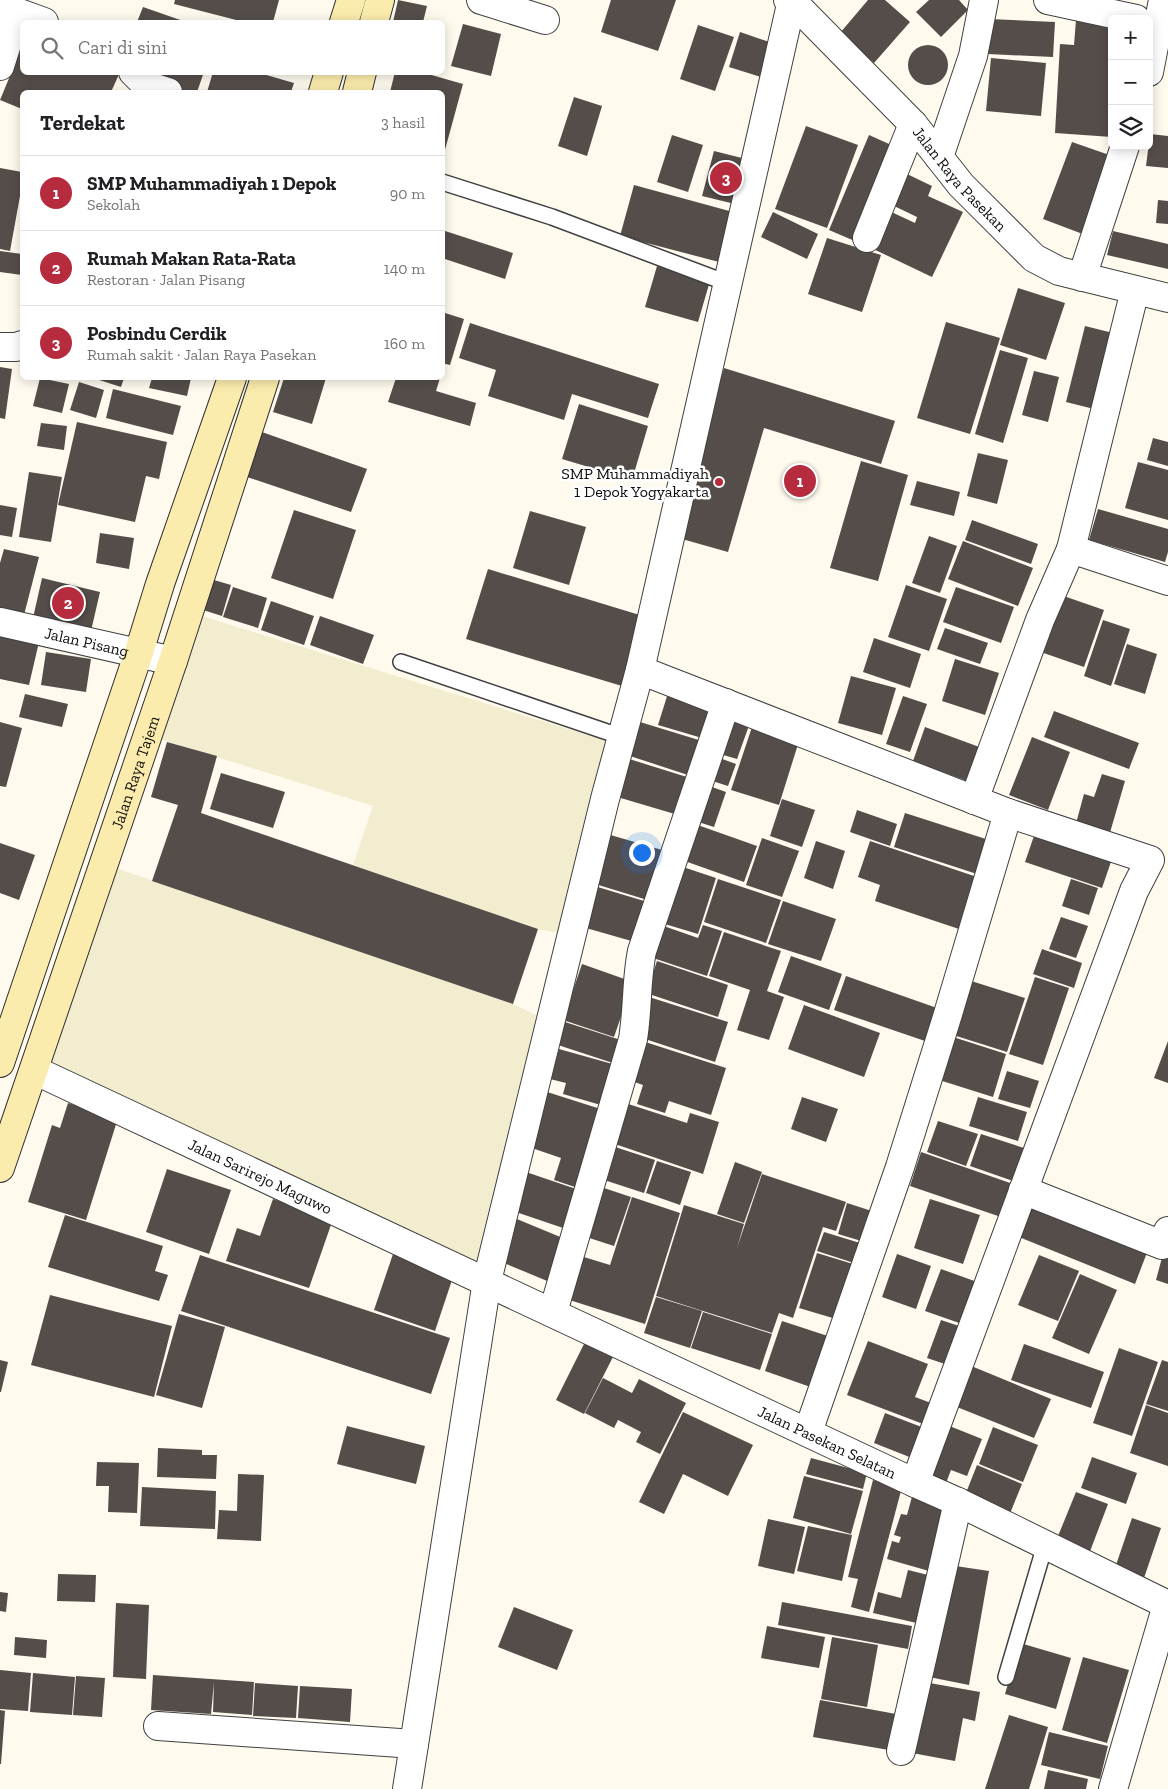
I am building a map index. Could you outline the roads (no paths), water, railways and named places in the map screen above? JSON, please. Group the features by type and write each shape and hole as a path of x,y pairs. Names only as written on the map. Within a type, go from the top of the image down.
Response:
{"main road":[{"path":"345,20 350,0"},
{"path":"375,20 380,0"},
{"path":"324,90 328,75"},
{"path":"357,90 361,75"},
{"path":"0,1063 139,652 228,380"},
{"name":"Jalan Raya Tajem","path":"0,1168 173,661 264,380"}],"street":[{"path":"481,0 545,20"},
{"path":"407,1789 486,1281 640,670 791,0"},
{"name":"Jalan Raya Pasekan","path":"791,0 913,124 961,184 1034,258 1059,271 1168,298"},
{"path":"939,157 973,56 984,0"},
{"path":"1048,0 1155,26 1151,60"},
{"path":"0,66 8,9 38,20"},
{"path":"867,238 913,124"},
{"path":"1082,277 1124,150"},
{"path":"974,800 1040,620 1071,549 1135,290"},
{"path":"0,346 20,345"},
{"path":"1071,549 1168,581"},
{"name":"Jalan Pisang","path":"0,622 173,661"},
{"path":"640,670 1008,813 1159,863 1134,891 915,1483"},
{"path":"553,1312 633,1038 636,1021 638,972 642,951 726,703"},
{"path":"808,1432 900,1167 1008,813"},
{"name":"Jalan Sarirejo Maguwo","path":"34,1070 486,1281"},
{"path":"1023,1190 1162,1245 1168,1230"},
{"name":"Jalan Pasekan Selatan","path":"486,1281 958,1502 1167,1605"},
{"path":"901,1751 958,1502"},
{"path":"1113,1789 1167,1605"},
{"path":"158,1726 414,1744"}],"lane":[{"path":"445,183 552,217 727,283"},
{"path":"401,662 622,737"},
{"path":"1006,1678 1045,1545"}],"place":[{"name":"Posbindu Cerdik","path":"726,178"},
{"name":"SMP Muhammadiyah 1 Depok","path":"800,481"},
{"name":"SMP Muhammadiyah 1 Depok Yogyakarta","path":"719,482"},
{"name":"Rumah Makan Rata-Rata","path":"68,603"}]}
